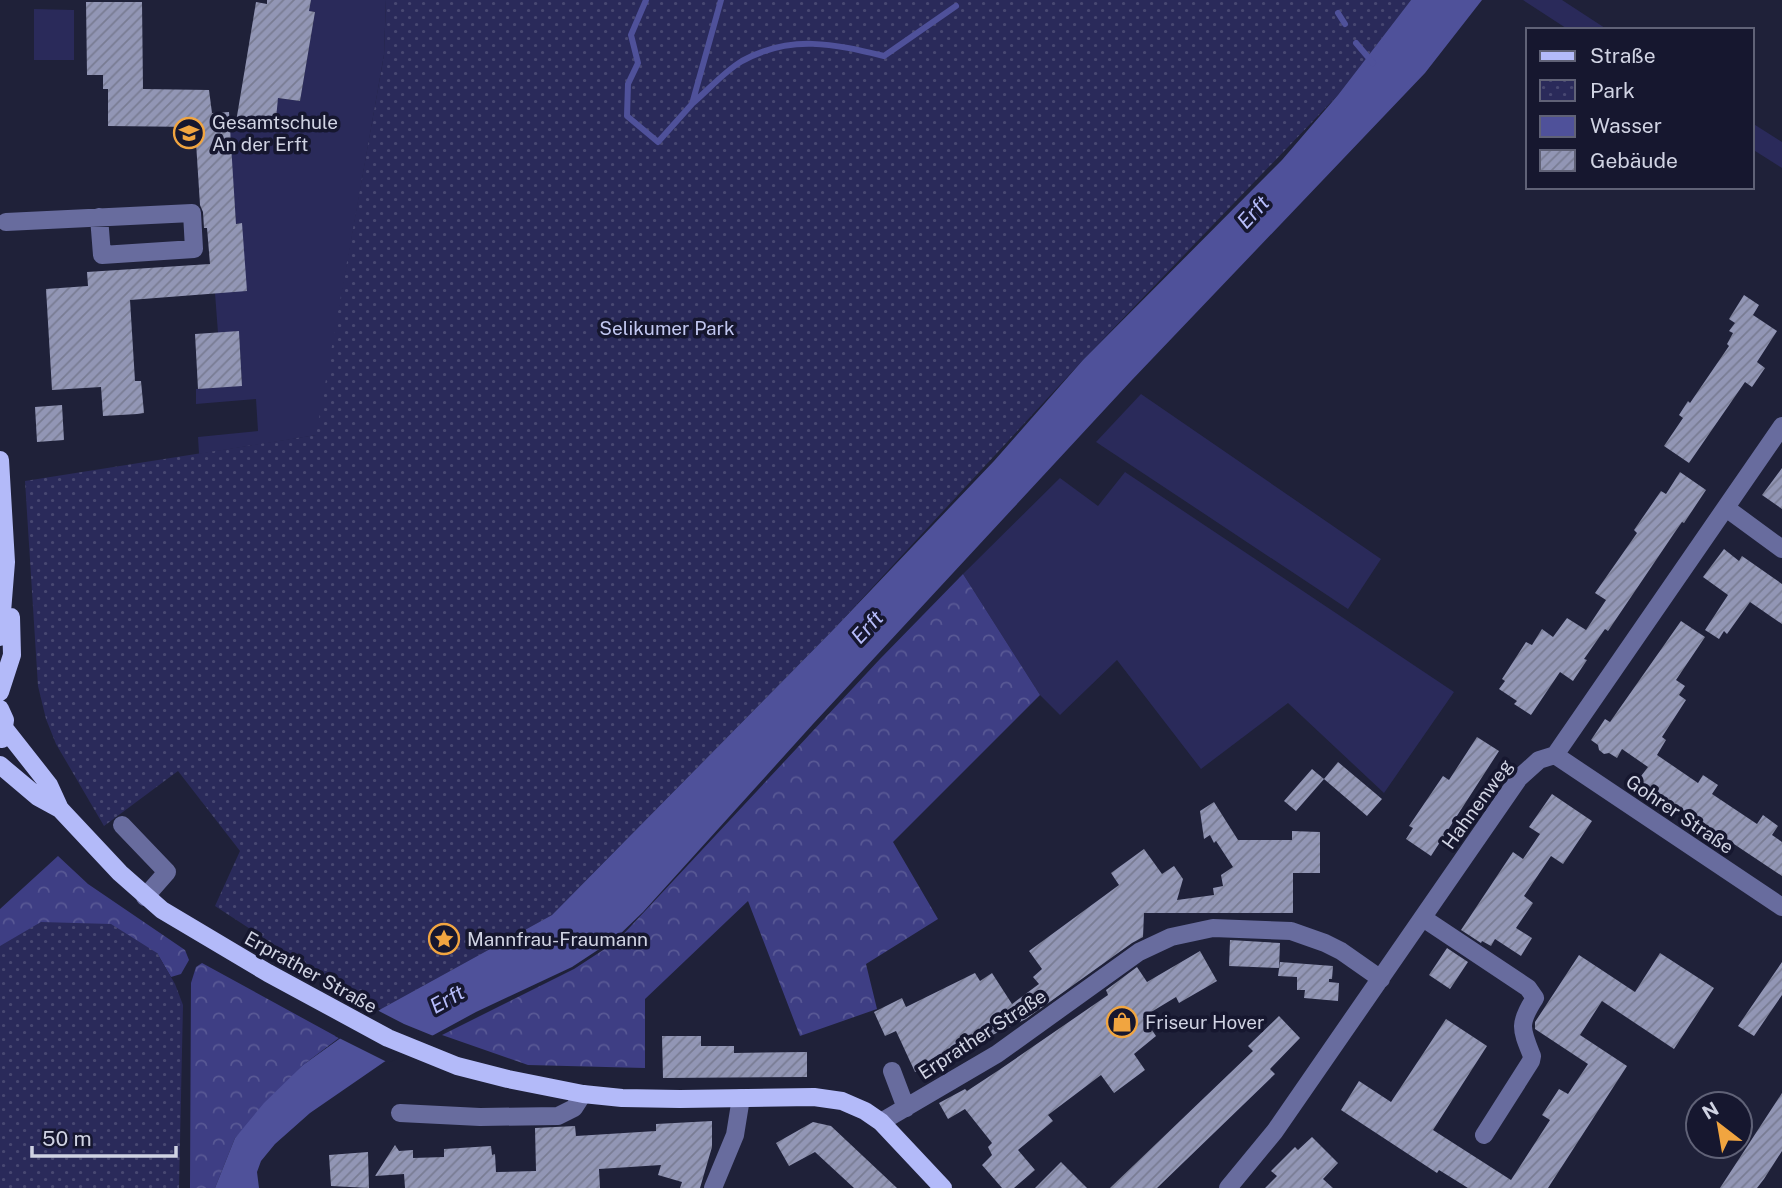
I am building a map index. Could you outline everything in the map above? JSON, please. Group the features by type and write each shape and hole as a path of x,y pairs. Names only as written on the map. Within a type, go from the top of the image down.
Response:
{"main road":[{"path":"0,460 4,568 0,637"},
{"path":"0,692 12,655 11,611 4,568"},
{"name":"Erprather Straße","path":"0,709 5,720 2,735 49,785 60,809 106,860 145,897 205,936 342,1014 433,1058 508,1079 583,1094 622,1098 829,1098 855,1106 881,1122"},
{"name":"Erprather Straße","path":"0,765 38,797 60,809"},
{"path":"881,1122 943,1188"}],"street":[{"path":"6,222 99,217 192,213 194,250 102,255 99,217"},
{"name":"Hahnenweg","path":"1235,1186 1519,778 1539,760 1555,755 1782,426"},
{"path":"1726,508 1782,549"},
{"name":"Gohrer Straße","path":"1555,755 1782,908"},
{"path":"122,825 167,872 145,897"},
{"path":"1423,918 1528,988 1535,998 1524,1014 1521,1026 1532,1056 1531,1061 1484,1135"},
{"name":"Erprather Straße","path":"881,1122 997,1054 1139,952 1186,932 1213,928 1291,932 1333,947 1381,979"},
{"path":"892,1071 906,1108"},
{"path":"400,1113 480,1117 558,1116 574,1108 583,1094"},
{"path":"713,1188 735,1135 741,1098"}],"green space":[{"path":"311,0 386,0 384,55 317,435 199,454 198,437 258,431 256,399 196,404 196,389 242,385 239,332 218,333 215,293 241,223 236,224 229,123 274,119 278,98 300,101 315,12 309,11"},
{"name":"Selikumer Park","path":"386,0 1411,0 1338,95 1083,360 832,631 552,915 381,1009 330,981 215,906 240,851 178,771 104,826 56,744 46,719 38,686 25,481 316,435 384,55"},
{"path":"1523,0 1562,0 1605,28 1566,28"},
{"path":"34,9 74,10 74,60 34,60"},
{"path":"1754,124 1782,142 1782,168 1754,150"},
{"path":"1141,394 1381,559 1348,609 1096,442"},
{"path":"1125,472 1454,692 1384,793 1288,703 1201,769 1117,660 1060,715 1040,695 963,574 1060,478 1098,506"},
{"path":"963,574 1040,695 893,842 938,919 866,964 877,1009 800,1036 748,901 645,999 645,1068 528,1065 442,1035 574,969 617,941"},
{"path":"58,856 88,884 185,950 189,960 181,974 171,977 157,953 0,946 0,909"},
{"path":"41,922 111,924 157,953 175,984 183,1005 179,1188 0,1188 0,946"},
{"path":"202,963 339,1038 303,1065 235,1138 215,1188 190,1188 191,983 196,967"}],"water":[{"name":"Erft","path":"1411,0 1482,0 1425,73 1131,381 643,912 616,938 572,967 476,1012 384,1062 310,1113 275,1144 261,1161 257,1172 259,1188 215,1188 235,1138 264,1103 303,1065 381,1009 552,915 832,631 994,461 1083,360 1282,160 1338,95"}],"pier":[{"path":"375,1009 436,1037 389,1063 335,1036"}],"building":[{"path":"267,0 311,0 309,11 315,12 300,101 278,98 276,119 236,122 256,2 267,4"},
{"path":"86,2 142,2 143,89 209,90 212,113 229,112 236,224 242,223 247,291 130,300 135,381 141,381 144,413 137,414 103,416 101,387 52,390 46,289 88,286 87,272 210,264 207,228 204,228 200,205 195,127 108,126 108,89 103,89 103,75 87,75"},
{"path":"1744,295 1759,305 1753,315 1777,331 1757,362 1765,368 1752,387 1745,382 1689,463 1664,446 1683,418 1679,415 1688,401 1690,403 1729,346 1727,344 1733,333 1729,331 1735,323 1729,319"},
{"path":"239,331 242,386 198,389 195,334"},
{"path":"62,405 64,440 37,442 35,407"},
{"path":"1782,468 1782,509 1762,495"},
{"path":"1680,472 1706,490 1608,631 1605,629 1584,659 1587,660 1573,681 1560,672 1531,715 1514,704 1517,701 1499,689 1505,681 1502,679 1526,642 1532,645 1542,629 1553,637 1567,618 1586,630 1606,600 1595,593 1637,533 1634,530 1661,491 1666,494"},
{"path":"1724,549 1739,561 1742,556 1782,584 1782,624 1750,602 1727,634 1724,631 1719,639 1705,630 1728,595 1703,577"},
{"path":"1681,621 1705,637 1676,680 1685,686 1679,695 1686,700 1662,737 1666,740 1657,755 1698,783 1703,775 1718,785 1712,794 1757,824 1763,815 1778,826 1772,835 1782,842 1782,876 1638,780 1648,767 1622,749 1617,758 1609,753 1604,754 1591,740 1605,719 1610,722"},
{"path":"1477,737 1499,751 1431,856 1406,839 1413,828 1409,826 1443,776 1449,780"},
{"path":"1338,762 1382,799 1367,816 1324,779"},
{"path":"1312,769 1324,779 1296,811 1284,801"},
{"path":"1552,794 1592,821 1563,864 1551,856 1524,896 1533,903 1516,928 1532,938 1521,956 1495,939 1491,946 1482,941 1481,943 1461,930 1513,852 1523,859 1540,834 1529,827"},
{"path":"1214,802 1238,840 1292,840 1292,831 1320,832 1320,873 1293,873 1293,913 1144,913 1143,937 1026,1019 915,1072 896,1031 885,1036 874,1012 902,998 906,1007 975,973 980,981 992,973 1012,1004 1039,984 1033,977 1042,969 1029,951 1119,885 1111,873 1144,849 1162,874 1174,866 1183,879 1177,900 1214,895 1213,888 1223,886 1221,875 1233,867 1210,835 1204,839 1200,811"},
{"path":"1230,940 1280,943 1279,968 1229,966"},
{"path":"1447,948 1468,962 1450,989 1429,975"},
{"path":"1200,951 1217,981 1179,1003 1176,997 1143,1017 1156,1036 1134,1054 1145,1070 1114,1093 1101,1075 1048,1115 1053,1121 1018,1150 1035,1170 1014,1188 1002,1188 982,1165 992,1155 988,1147 992,1143 965,1109 948,1119 939,1103 965,1089 967,1091 999,1070 1108,995 1106,990 1137,967 1147,982"},
{"path":"1660,953 1714,988 1674,1049 1602,1001 1580,1035 1627,1066 1548,1188 1468,1188 1439,1170 1437,1173 1341,1110 1359,1081 1391,1102 1446,1019 1487,1046 1433,1130 1511,1180 1550,1120 1542,1115 1559,1089 1568,1094 1588,1064 1535,1029 1535,1022 1579,955 1635,992"},
{"path":"1280,962 1333,966 1332,979 1329,979 1329,982 1339,983 1338,1001 1304,998 1305,990 1297,990 1297,977 1278,976"},
{"path":"1782,962 1782,995 1754,1036 1738,1026"},
{"path":"1279,1016 1300,1038 1270,1069 1275,1074 1157,1188 1110,1188 1253,1051 1248,1046"},
{"path":"662,1036 701,1036 701,1046 734,1046 734,1053 807,1052 807,1077 663,1078"},
{"path":"1782,1093 1782,1151 1764,1179 1757,1188 1720,1188 1738,1160 1754,1160 1754,1136"},
{"path":"712,1121 712,1147 700,1188 680,1188 682,1182 658,1175 661,1165 599,1169 600,1188 405,1188 404,1174 375,1176 395,1145 399,1151 413,1150 413,1158 444,1157 444,1149 491,1146 492,1155 495,1154 496,1172 536,1171 535,1128 575,1126 576,1136 656,1131 656,1124"},
{"path":"813,1122 831,1126 897,1188 854,1188 815,1152 789,1166 776,1143"},
{"path":"1312,1137 1338,1163 1323,1179 1333,1188 1265,1188 1277,1176 1271,1171 1295,1147 1298,1150"},
{"path":"368,1152 369,1188 331,1186 329,1155"},
{"path":"1061,1162 1087,1188 1035,1188"}],"waterway":[{"path":"646,0 631,35 638,63 628,84 627,116 658,142 692,104 721,0"},
{"path":"693,103 736,65 760,53 795,44 813,44 884,56 956,6"},
{"path":"1338,13 1345,24"},
{"path":"1356,43 1373,63"}],"place":[{"name":"Gesamtschule An der Erft","path":"189,133"},
{"name":"Mannfrau-Fraumann","path":"444,939"},
{"name":"Friseur Hover","path":"1122,1022"}]}
